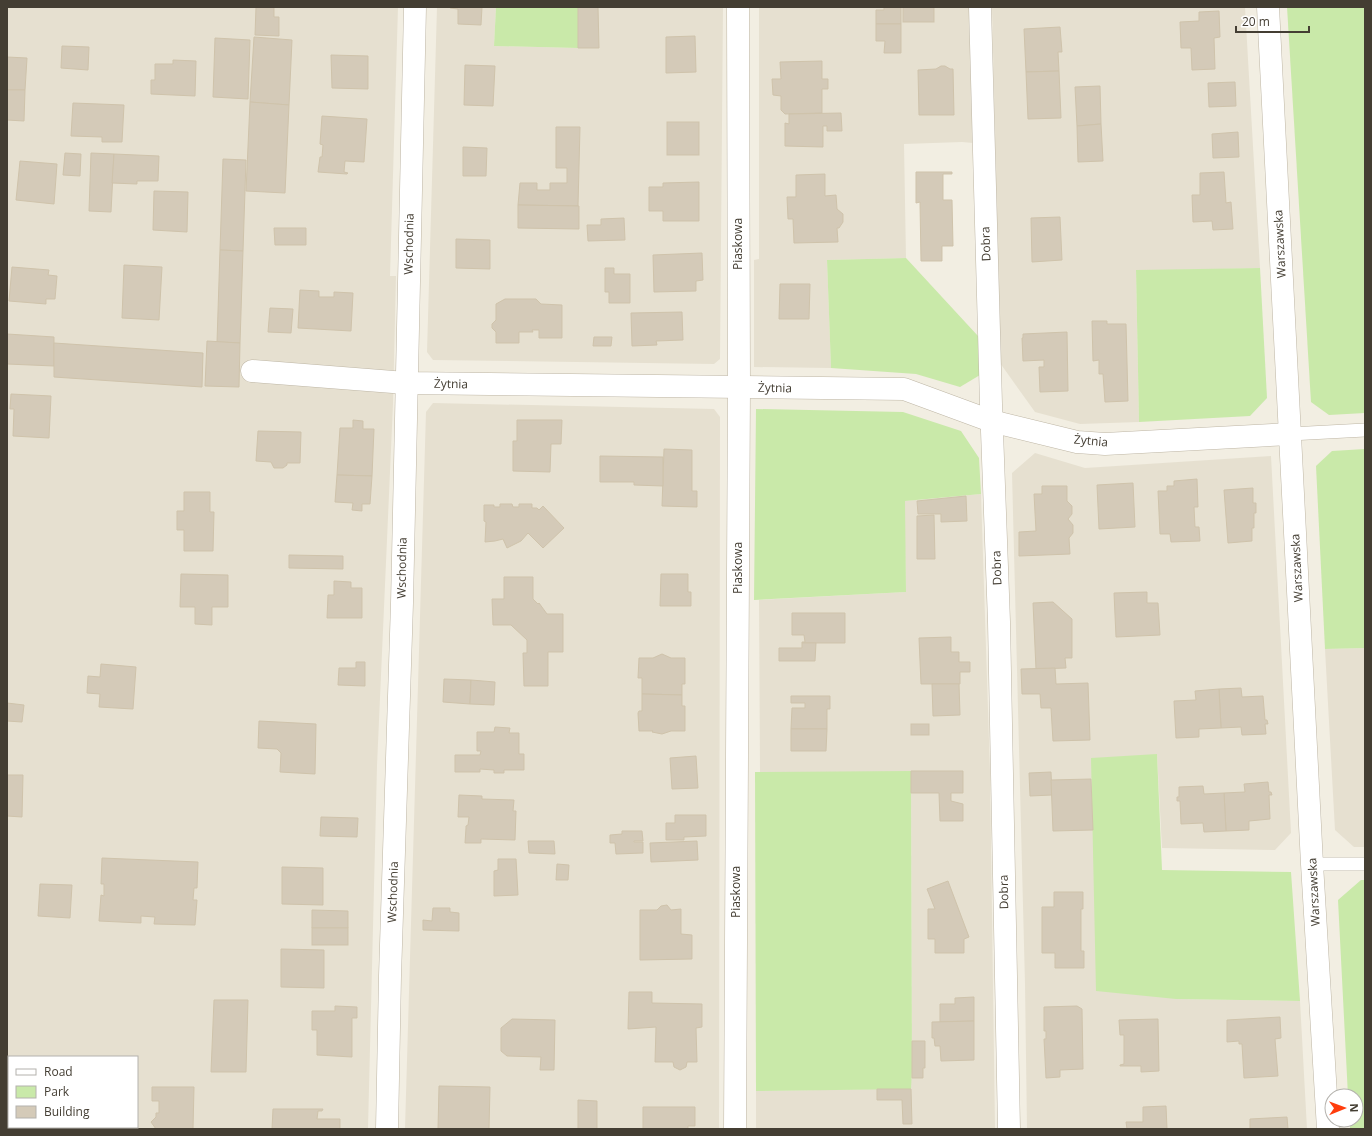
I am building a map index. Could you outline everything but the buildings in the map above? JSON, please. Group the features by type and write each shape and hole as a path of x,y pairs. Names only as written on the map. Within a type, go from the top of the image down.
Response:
{"street":[{"name":"Wschodnia","path":"387,1129 390,976 402,595 415,7"},
{"name":"Piaskowa","path":"735,1129 739,387 738,7"},
{"name":"Dobra","path":"980,7 991,421 999,630 1009,1129"},
{"name":"Warszawska","path":"1268,7 1312,864 1328,1129"},
{"name":"Żytnia","path":"252,371 406,383 904,389 991,421 1077,442 1104,444 1290,434"}],"lane":[{"path":"1290,434 1365,430"},
{"path":"1312,864 1365,864"}],"shaded area":[{"path":"7,7 398,7 390,276 396,276 393,404 377,766 368,1129 7,1129"},
{"path":"437,7 496,7 494,46 578,48 578,7 723,7 720,359 714,364 433,360 427,352"},
{"path":"759,7 970,7 973,143 904,144 906,258 827,260 831,368 754,367 754,260 759,259"},
{"path":"992,7 1245,7 1260,268 1136,271 1139,422 1080,424 1035,412 1000,363"},
{"path":"433,403 714,409 720,417 719,1129 405,1129 426,412"},
{"path":"1035,453 1085,468 1271,456 1291,833 1275,850 1162,848 1157,754 1091,779 1093,830 1176,999 1300,1001 1307,1129 1027,1129 1025,984 1012,473"},
{"path":"981,494 990,771 995,1129 756,1129 756,1091 877,1089 912,1069 911,772 760,772 759,600 906,592 904,501"},
{"path":"1365,648 1365,847 1354,847 1335,830 1325,649"}],"green space":[{"path":"496,7 578,7 578,48 494,46"},
{"path":"1287,7 1365,7 1365,413 1329,415 1311,402"},
{"path":"906,258 978,336 980,375 960,387 916,374 831,368 827,260"},
{"path":"1260,268 1267,398 1250,416 1139,422 1136,270"},
{"path":"756,409 903,412 961,431 979,458 981,494 905,501 906,592 754,600"},
{"path":"1365,449 1365,648 1325,649 1316,466 1332,451"},
{"path":"1157,754 1162,870 1291,872 1300,1001 1176,999 1096,991 1091,758"},
{"path":"911,771 911,1089 756,1091 755,772"},
{"path":"1361,880 1365,880 1365,1129 1350,1129 1364,1128 1364,1088 1348,1088 1338,900"}]}
